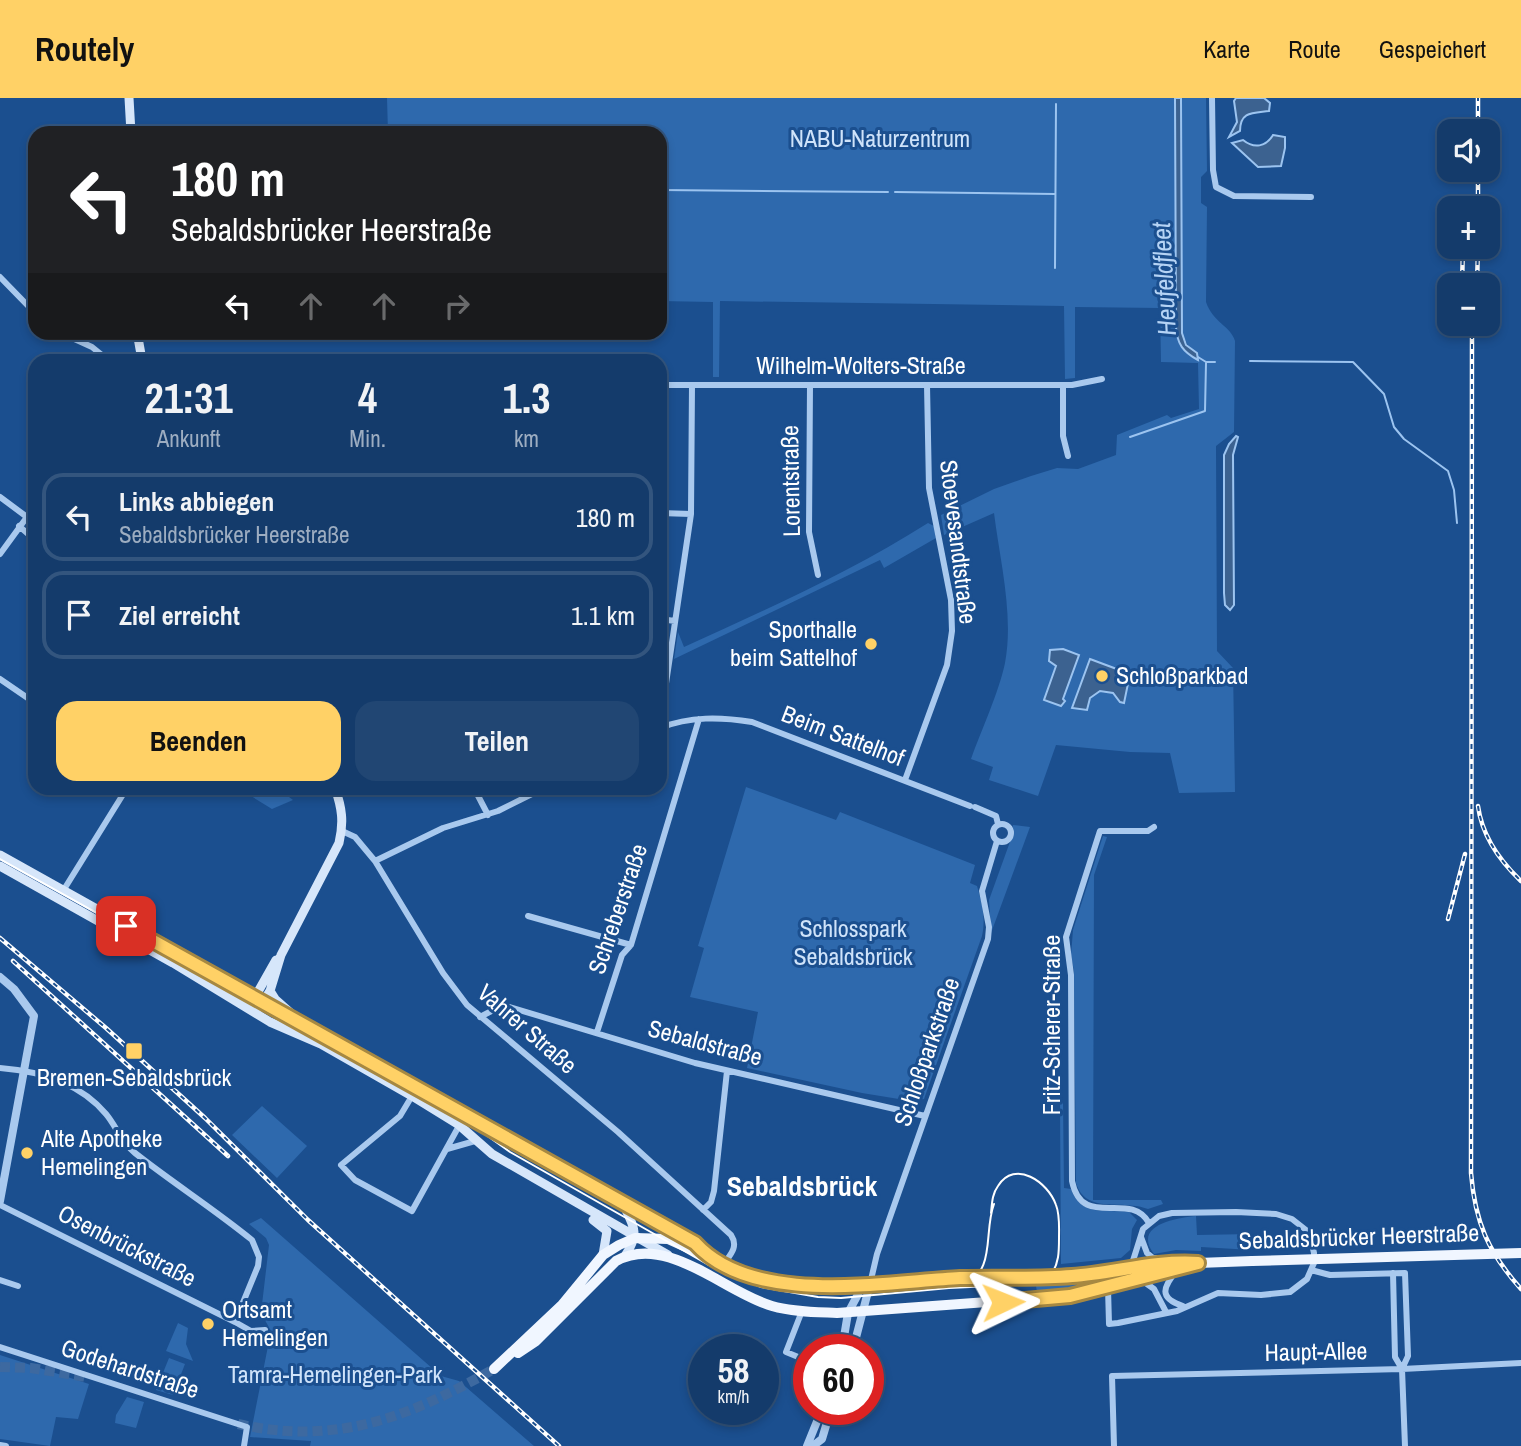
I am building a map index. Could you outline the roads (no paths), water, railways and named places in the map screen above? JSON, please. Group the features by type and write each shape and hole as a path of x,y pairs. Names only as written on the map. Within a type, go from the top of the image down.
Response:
{"main road":[{"path":"130,98 131,126"},
{"path":"255,1012 255,997 281,955 340,843 342,809 337,795"},
{"name":"Sebaldsbrücker Heerstraße","path":"0,855 695,1243 706,1256 748,1275 805,1286 868,1281 1074,1276 1132,1267 1198,1263 1521,1253"},
{"name":"Sebaldsbrücker Heerstraße","path":"0,866 165,958 270,1022 321,1044 412,1096 459,1125 492,1154 635,1238 740,1293 772,1306 802,1311 848,1313 1044,1300 1140,1279 1174,1266"},
{"path":"255,1012 270,991 281,955"},
{"path":"270,991 275,999 291,1012 294,1019"},
{"path":"562,1196 569,1206 605,1227 607,1239 603,1255"},
{"path":"623,1204 634,1226 635,1238 625,1256 604,1272 536,1341 494,1369 562,1305 603,1255 619,1245 635,1238 668,1239 706,1256"},
{"path":"625,1256 668,1255"}],"street":[{"path":"1212,98 1213,170 1216,187 1234,196 1311,197"},
{"path":"0,277 28,306"},
{"path":"77,340 101,354"},
{"name":"Wilhelm-Wolters-Straße","path":"667,385 1078,385 1102,379"},
{"path":"667,677 691,514 692,385"},
{"name":"Lorentstraße","path":"810,385 809,532 818,575"},
{"name":"Stoevesandtstraße","path":"905,780 947,665 951,631 951,600 929,488 926,385"},
{"path":"1063,385 1063,436 1068,456"},
{"path":"0,497 27,517 0,554"},
{"path":"667,513 691,514"},
{"path":"19,526 28,534"},
{"path":"667,620 675,621"},
{"path":"0,679 28,698"},
{"name":"Beim Sattelhof","path":"667,724 730,718 752,722 973,806 996,816 998,824"},
{"name":"Schreberstraße","path":"597,1032 622,955 631,945 699,719"},
{"path":"63,891 123,795"},
{"path":"478,795 488,815"},
{"path":"374,861 443,828 488,815 529,795"},
{"path":"998,824 1007,825 1011,832 1006,841 997,841 992,832 998,824"},
{"name":"Fritz-Scherer-Straße","path":"1149,1223 1144,1216 1129,1208 1093,1208 1083,1203 1075,1193 1072,1181 1071,975 1066,937 1100,831 1148,831 1154,827"},
{"name":"Vahrer Straße","path":"342,831 355,837 374,861 443,973 480,1017 618,1132 730,1235 734,1240 734,1250 723,1265"},
{"name":"Schloßparkstraße","path":"868,1281 988,939 989,927 982,891 997,841"},
{"path":"528,916 631,945"},
{"path":"0,977 14,989 34,1016 0,1203"},
{"name":"Sebaldstraße","path":"480,1017 503,1005 695,1063 925,1116"},
{"path":"0,1068 24,1070 60,1081 82,1093 100,1107 133,1152 251,1240 259,1257 258,1266 235,1322"},
{"path":"703,1210 711,1202 714,1191 727,1070"},
{"path":"412,1096 400,1116 341,1165 355,1180 412,1211 465,1115"},
{"path":"447,1149 475,1140"},
{"name":"Osenbrückstraße","path":"0,1203 251,1331 265,1330"},
{"path":"1108,1287 1109,1324 1177,1311 1183,1306 1218,1293 1269,1295 1290,1292 1304,1282 1311,1270 1314,1253 1306,1230 1292,1219 1276,1214 1172,1213 1159,1216 1149,1223 1141,1235 1132,1267"},
{"path":"1141,1235 1147,1252 1153,1258 1167,1258 1174,1266 1164,1292 1167,1298 1183,1306"},
{"path":"1311,1270 1330,1275 1405,1273 1408,1356 1402,1369 1405,1446"},
{"path":"1393,1273 1395,1357 1402,1369"},
{"path":"1140,1279 1154,1289 1166,1312"},
{"path":"0,1280 18,1286"},
{"path":"857,1334 868,1281"},
{"path":"844,1334 848,1313 868,1281"},
{"path":"793,1334 802,1311"},
{"path":"793,1334 786,1352 793,1355"},
{"name":"Godehardstraße","path":"0,1347 247,1427 244,1446"},
{"name":"Haupt-Allee","path":"1114,1446 1112,1376 1402,1369 1521,1363"},
{"path":"807,1446 816,1425"},
{"path":"813,1446 821,1443 825,1425"},
{"path":"0,1445 6,1446"}],"waterway":[{"path":"1055,268 1056,104"},
{"path":"667,190 888,192"},
{"path":"895,192 1055,194"},
{"name":"Heufeldfleet","path":"1198,357 1206,362 1215,362"},
{"path":"1250,361 1353,362 1384,394 1394,427 1404,439 1448,471 1454,490 1457,523"},
{"name":"Heufeldfleet","path":"1130,437 1205,411 1206,363"}],"tunnel":[{"path":"0,1367 31,1368 86,1377"},
{"path":"238,1424 274,1430 308,1431 371,1423 432,1401 494,1369"}],"tram line":[{"path":"0,859 422,1094 510,1152 707,1264 761,1287 818,1297 841,1298 1032,1284 1051,1275 1058,1257 1059,1221 1056,1205 1046,1189 1030,1177 1013,1174 1005,1178 996,1189 991,1213"},
{"path":"962,1286 973,1279 985,1261 994,1204"}],"railway":[{"path":"1478,98 1478,119"},
{"path":"1478,182 1478,196"},
{"path":"1462,273 1463,259"},
{"path":"1477,273 1478,259"},
{"path":"1472,336 1471,1173 1476,1207 1485,1236 1500,1262 1521,1289"},
{"path":"1478,806 1483,828 1493,847 1521,881"},
{"path":"1448,919 1465,854"},
{"path":"0,938 106,1028 205,1118 308,1220 559,1446"},
{"path":"13,961 228,1156"}],"place":[{"name":"Sporthalle beim Sattelhof","path":"871,644"},
{"name":"Schloßparkbad","path":"1102,676"},
{"name":"Bremen-Sebaldsbrück","path":"134,1051"},
{"name":"Alte Apotheke Hemelingen","path":"27,1153"},
{"name":"Ortsamt Hemelingen","path":"208,1324"}],"district":[{"name":"Sebaldsbrück","path":"802,1186"}],"park label":[{"name":"NABU-Naturzentrum","path":"880,139"},
{"name":"Schlosspark Sebaldsbrück","path":"853,943"},
{"name":"Tamra-Hemelingen-Park","path":"335,1375"}]}
